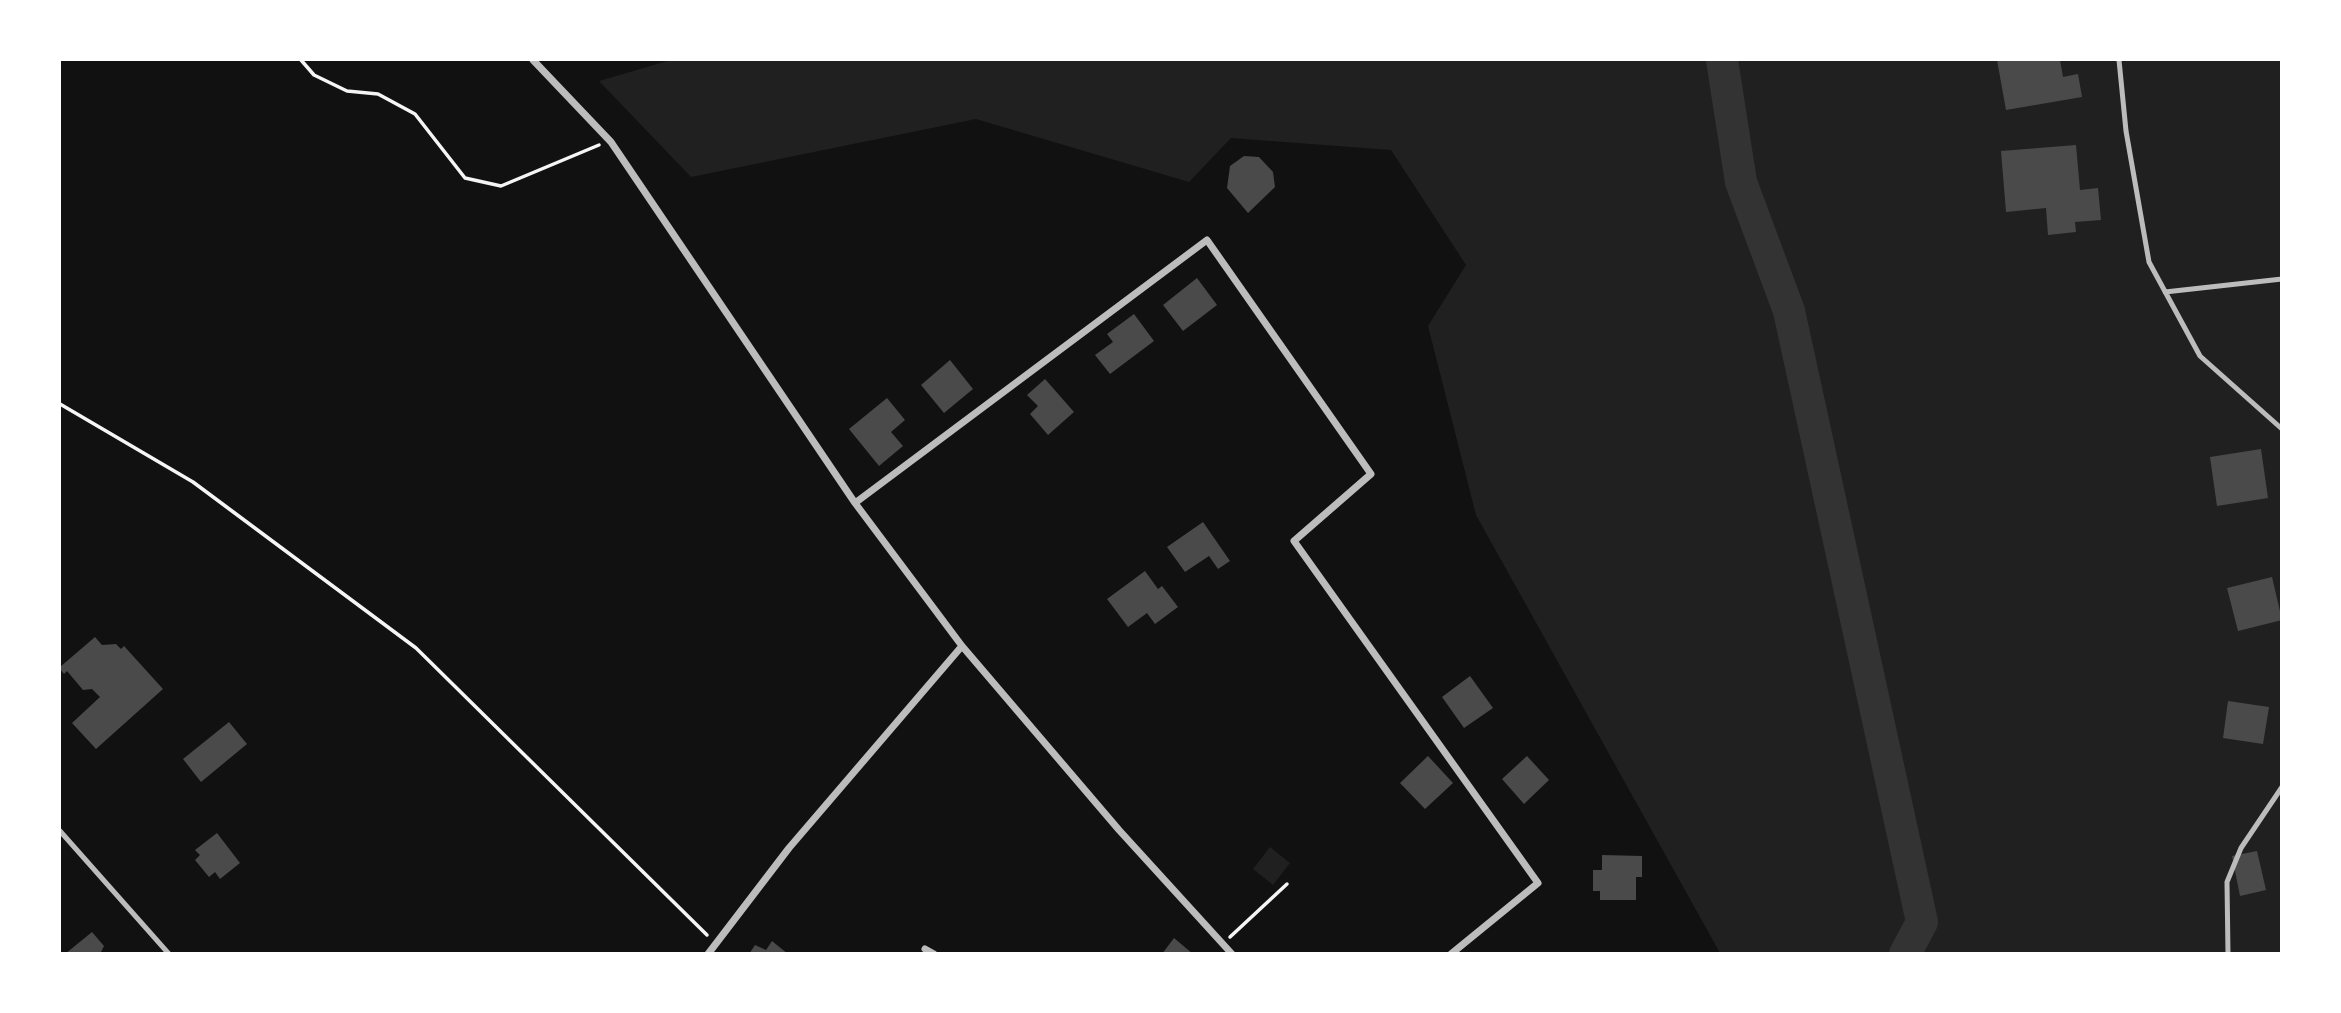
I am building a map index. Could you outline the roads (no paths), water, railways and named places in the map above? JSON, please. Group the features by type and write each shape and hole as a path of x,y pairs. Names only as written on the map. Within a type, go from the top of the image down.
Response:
{"street":[{"path":"533,60 611,142 855,503 962,646 1119,830 1232,954"},
{"path":"855,503 1207,240 1371,474 1294,541 1538,883 1451,954"},
{"path":"708,954 789,848 962,646"},
{"path":"925,949 933,954"}],"lane":[{"path":"2119,60 2126,131 2149,262 2200,356 2281,429"},
{"path":"2165,292 2281,279"},
{"path":"2228,954 2227,883 2241,848 2281,787"},
{"path":"60,831 169,954"}],"waterway":[{"path":"1722,60 1741,182 1789,311 1922,922 1905,954"}]}
